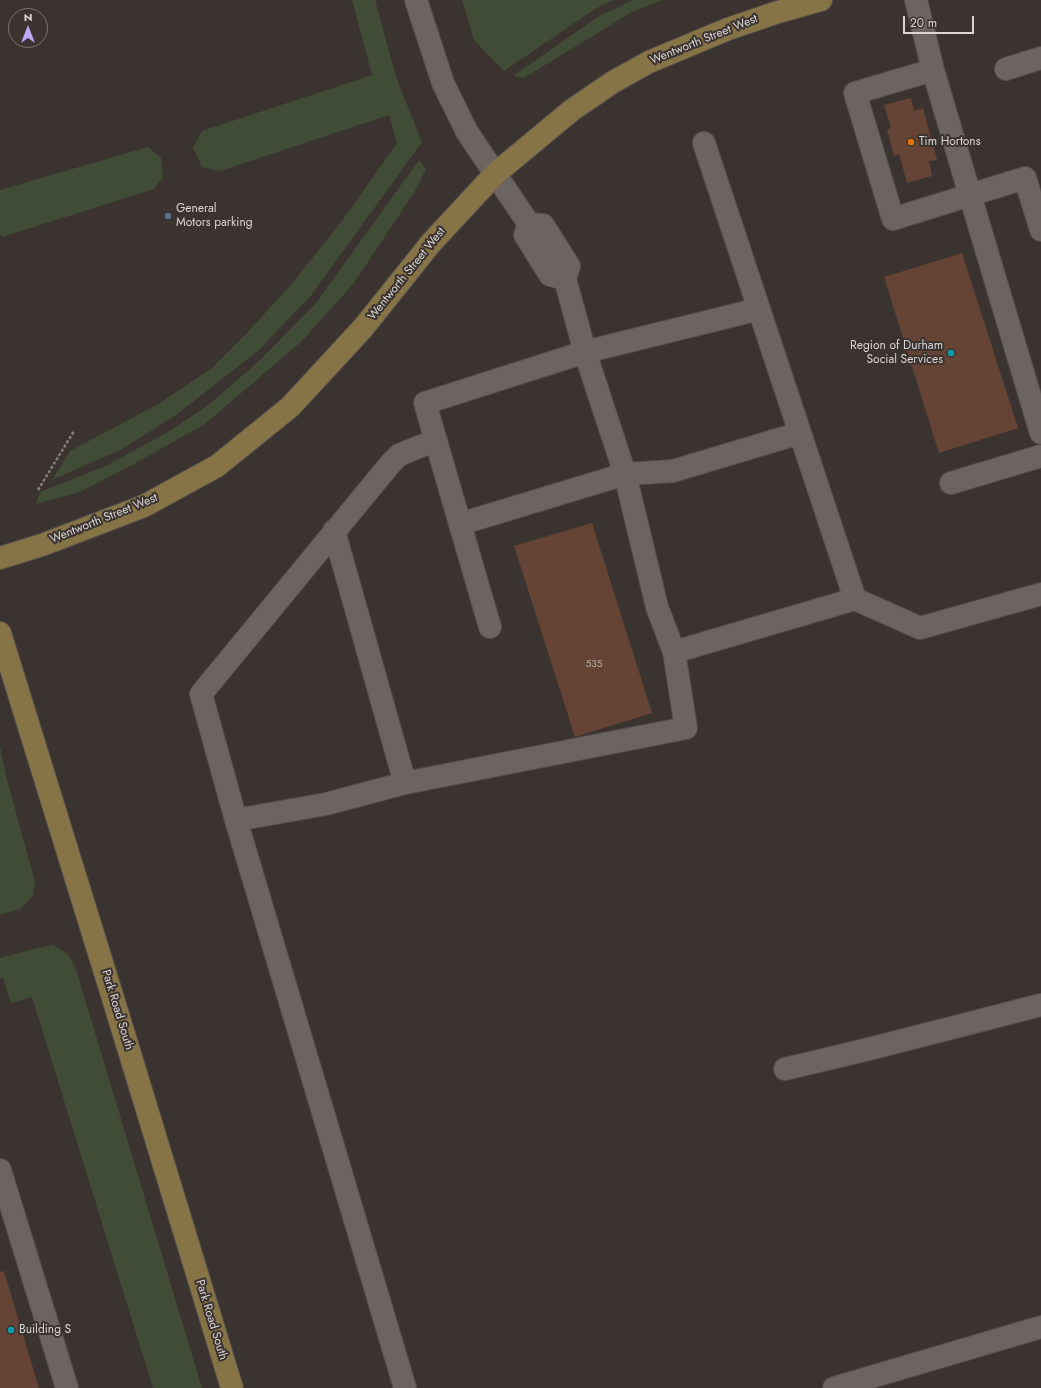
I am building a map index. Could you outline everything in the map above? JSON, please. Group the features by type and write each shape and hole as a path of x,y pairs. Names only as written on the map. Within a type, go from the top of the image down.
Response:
{"main road":[{"name":"Wentworth Street West","path":"0,558 42,545 144,506 217,466 290,407 363,328 431,242 494,174 572,110 613,82 648,62 728,28 821,0"},
{"name":"Park Road South","path":"0,633 232,1388"}],"lane":[{"path":"236,820 326,804 405,784 686,728 674,652 657,607 625,474 585,352 565,279 569,266 543,225 529,224 467,132 443,83 416,0"},
{"path":"916,0 926,72 963,197 1041,433"},
{"path":"1006,69 1041,58"},
{"path":"926,72 855,93 893,218 1025,178 1041,230"},
{"path":"704,143 855,599"},
{"path":"490,627 425,403 585,352 759,309"},
{"path":"460,524 625,474 673,471 800,433"},
{"path":"406,1388 236,820 201,694 334,530 391,463 400,455 436,440"},
{"path":"951,483 1041,456"},
{"path":"334,530 405,784"},
{"path":"674,652 855,599 920,628 1041,594"},
{"path":"785,1069 1041,1005"},
{"path":"0,1170 67,1388"},
{"path":"834,1388 1041,1327"}],"path":[{"path":"38,490 74,431"}],"green space":[{"path":"352,0 375,0 397,80 422,142 312,294 259,350 176,415 122,449 52,480 70,451 160,403 212,368 290,286 342,221 397,143 389,115 220,171 202,167 193,147 202,131 372,75"},
{"path":"462,0 613,0 595,9 504,71 474,40"},
{"path":"633,0 662,0 632,12 524,78 513,76 599,16"},
{"path":"148,147 161,158 163,177 154,189 2,237 0,232 0,190"},
{"path":"419,160 426,169 415,191 354,283 301,342 205,424 80,492 36,504 40,492 106,466 173,429 211,403 259,361 316,303"},
{"path":"0,746 6,776 35,882 33,896 20,909 0,915"},
{"path":"53,945 67,953 75,966 202,1388 153,1388 32,997 11,1003 3,978 0,979 0,958"}],"building":[{"name":"Tim Hortons","path":"911,98 914,111 923,108 937,160 929,161 932,176 907,183 899,154 894,156 887,130 891,128 884,105"},
{"name":"Region of Durham Social Services","path":"962,253 1018,428 939,453 884,277"},
{"path":"592,523 652,713 575,737 514,546"},
{"name":"Building S","path":"4,1271 39,1388 0,1388 0,1272"}],"place":[{"name":"Tim Hortons","path":"911,142"},
{"name":"General Motors parking","path":"168,216"},
{"name":"Region of Durham Social Services","path":"951,353"},
{"name":"Building S","path":"11,1330"}]}
